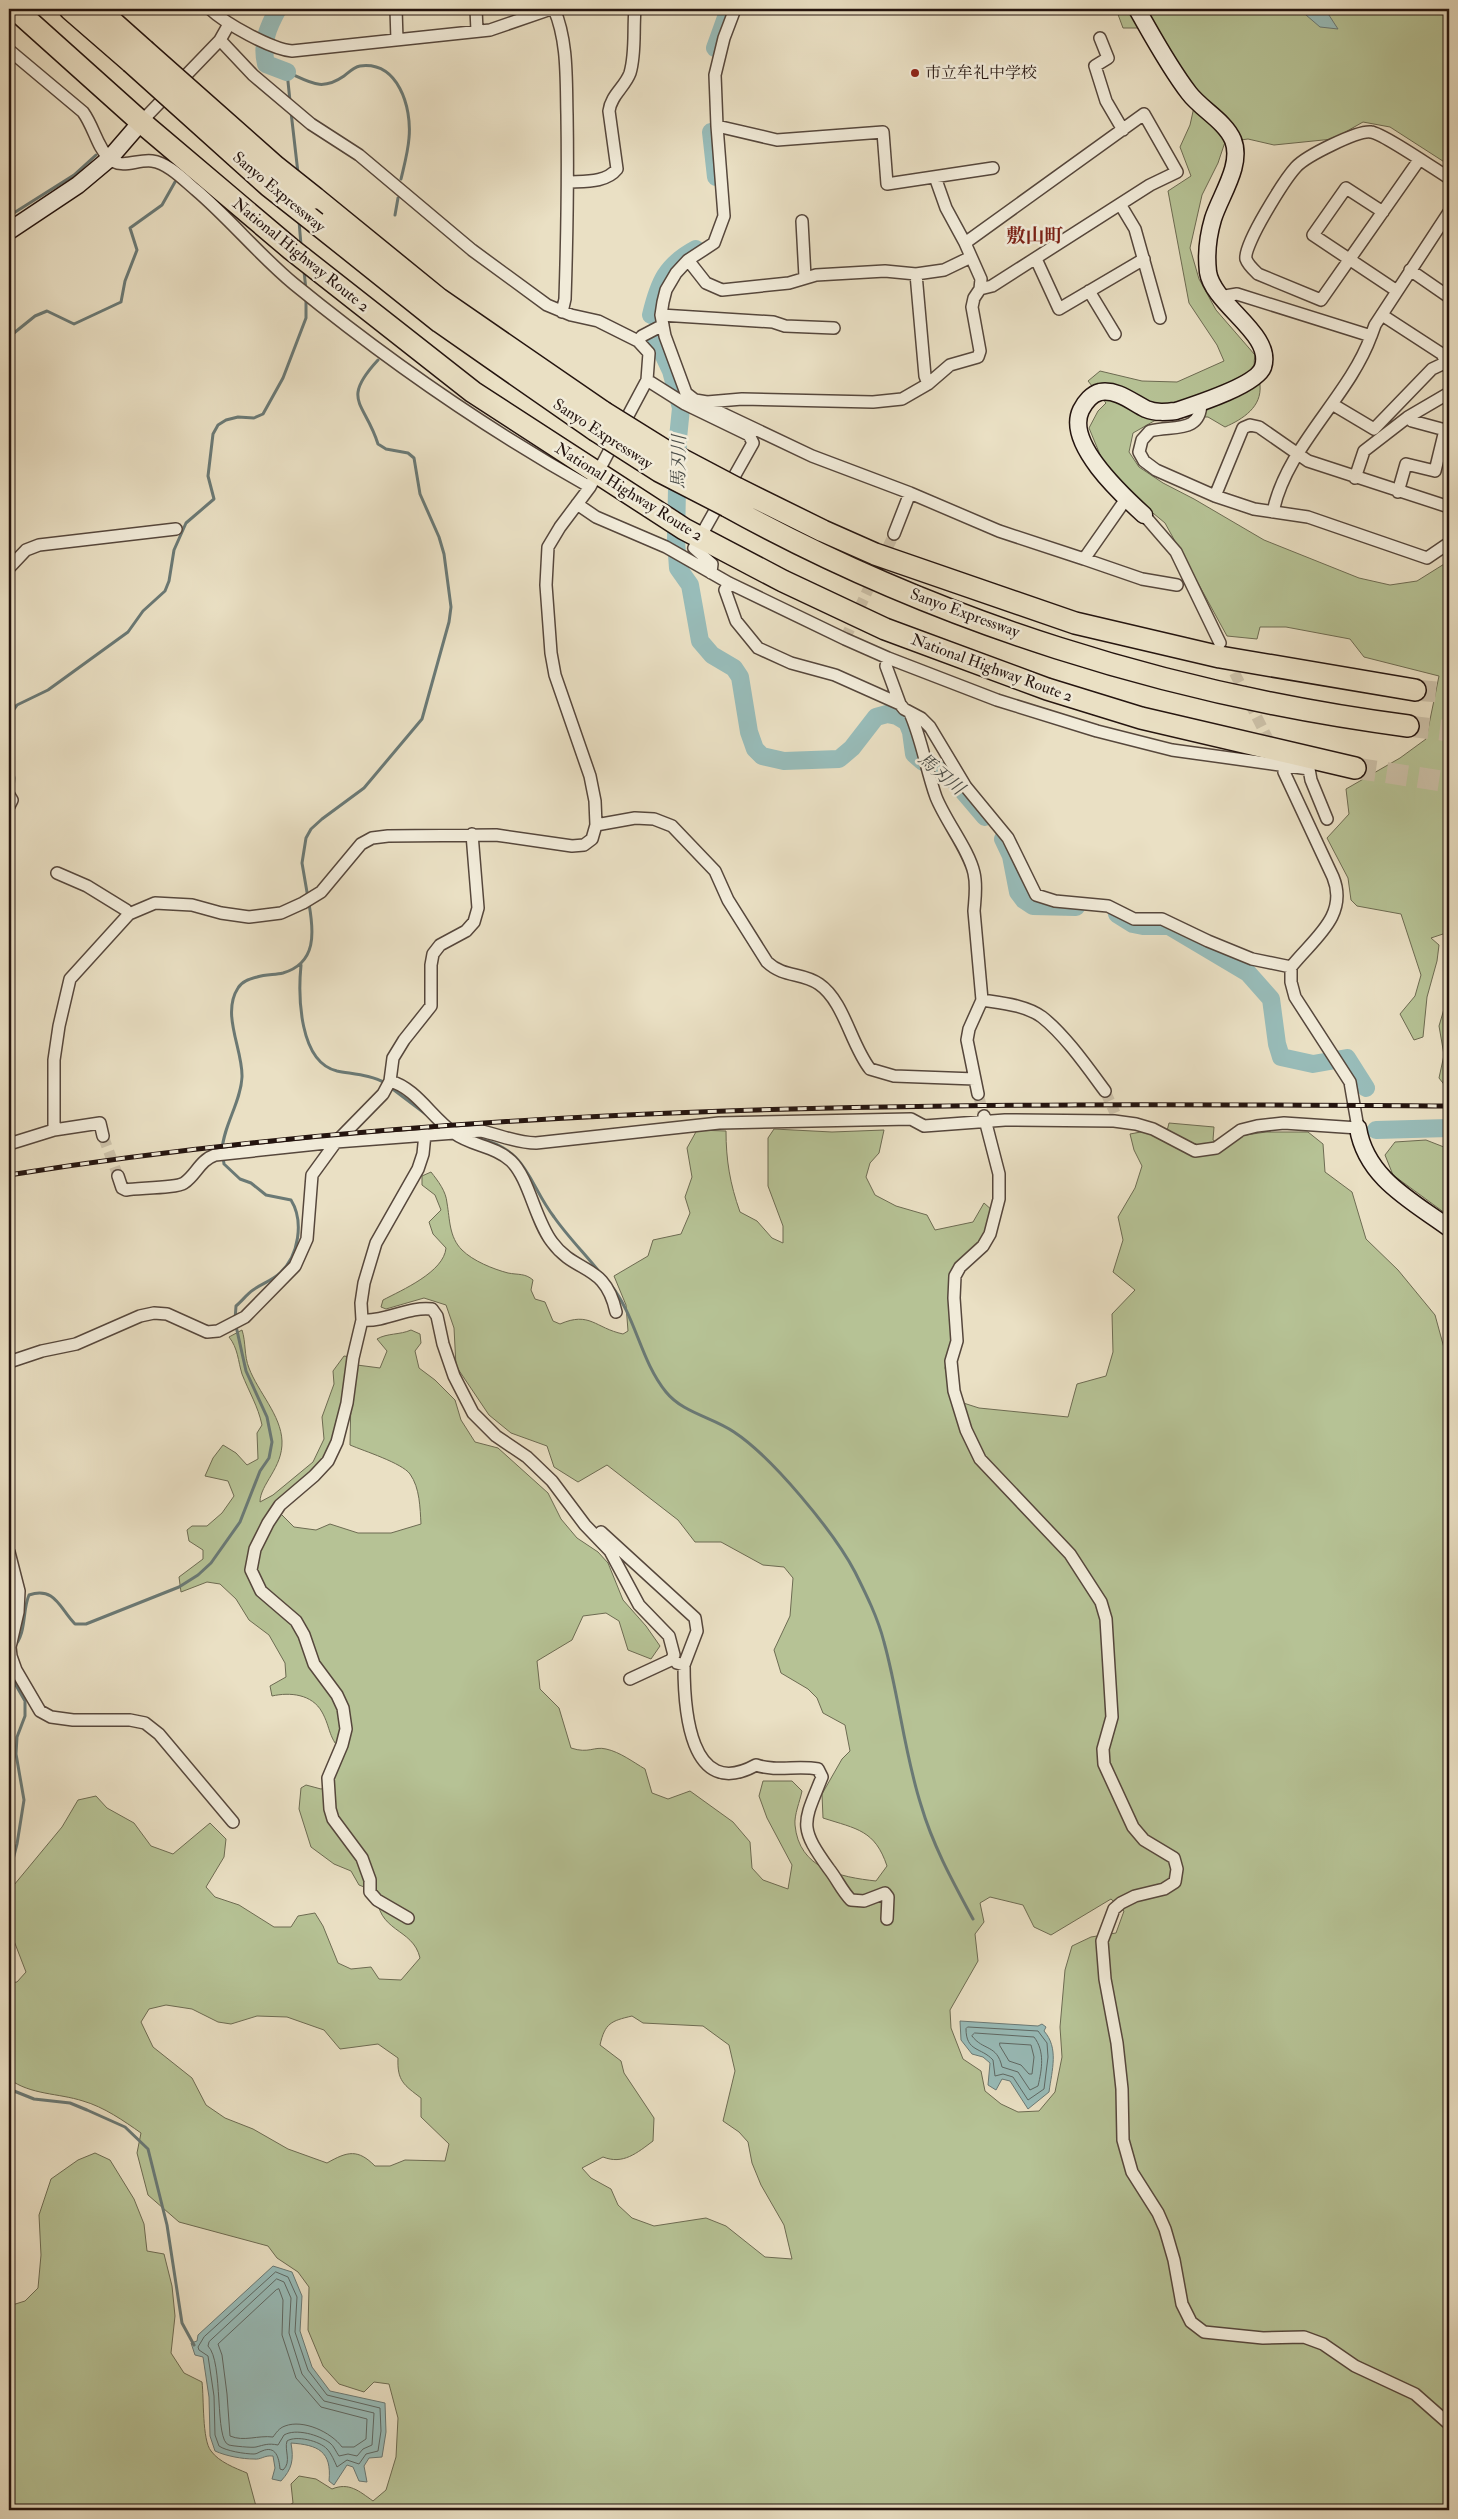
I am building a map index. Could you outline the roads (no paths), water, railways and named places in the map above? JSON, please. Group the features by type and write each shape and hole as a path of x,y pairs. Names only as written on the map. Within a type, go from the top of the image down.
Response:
{"highway":[{"name":"National Highway Route 2","path":"15,9 141,122 291,249 473,392 593,480 783,581 885,629 1047,689 1141,718 1355,768"},
{"name":"Sanyo Expressway","path":"70,9 138,56 439,299 599,421 659,471 823,531 875,554 1074,623 1220,658 1415,690"},
{"name":"Sanyo Expressway","path":"98,9 138,56 270,186 440,322 599,421"},
{"path":"9,17 69,57"},
{"name":"Sanyo Expressway","path":"732,497 766,527 874,579 957,612 1071,651 1158,677 1276,705 1408,726"}],"street":[{"path":"210,9 229,24 256,36 272,47 292,51 477,31 505,26 537,11 552,9 561,30 566,66 568,182 565,299 562,312"},
{"path":"396,9 397,40"},
{"path":"476,9 477,31"},
{"path":"568,182 597,180 612,175 616,169 609,110 610,102 629,75 632,64 635,9"},
{"path":"735,9 724,38 715,75 716,126 724,216 714,243 688,260 676,273 666,290 662,320 686,393 695,400 706,402 742,399 873,402 902,399 928,384 950,365 978,357 980,350 972,307 974,298 980,289 981,279 965,243 946,208 934,177"},
{"path":"1137,9 1190,94 1224,128 1233,140 1235,157 1209,238 1208,274 1219,297 1253,333 1262,348 1264,359 1262,369 1253,379 1176,411 1163,413 1148,409 1114,392 1100,392 1085,402 1079,415 1078,432 1087,450 1104,474 1126,499 1144,515 1176,552 1220,643"},
{"path":"9,231 78,185 109,159 141,122 220,40 229,24"},
{"path":"1100,38 1108,58 1095,66 1106,102 1123,130"},
{"path":"54,1130 54,1060 62,1011 70,979 129,914 155,903 192,905 221,913 249,917 281,913 303,904 314,896 332,879 361,844 372,838 472,834 572,846 584,845 592,839 596,825 595,801 590,776 555,675 550,653 547,608 548,547 593,480 647,380 648,353 638,341 598,321 562,312 547,305 472,250 360,155 302,116 276,95 220,40"},
{"path":"9,50 83,112 92,124 101,149 109,159 116,163 152,161 166,166 197,190 258,252 376,350 532,454 593,480"},
{"path":"965,243 1144,114 1177,172 1150,185 992,286 980,289"},
{"path":"716,126 777,140 883,132 887,184 993,168"},
{"path":"1419,160 1321,300 1258,274 1246,259 1247,250 1270,204 1297,166 1306,158 1361,132 1372,132 1419,160 1449,178"},
{"path":"1383,212 1346,188 1313,235 1397,291"},
{"path":"1120,204 1135,229 1160,318"},
{"path":"1273,512 1291,465 1367,348 1375,325 1449,212"},
{"path":"802,221 805,277"},
{"path":"688,260 706,284 722,290 789,283 805,277 885,272 916,274 944,270 971,257"},
{"path":"1036,259 1059,309 1144,259"},
{"path":"1410,270 1449,296"},
{"path":"916,274 925,376 928,384"},
{"path":"1089,291 1115,334"},
{"path":"1219,297 1236,294 1371,336"},
{"path":"1332,404 1374,429 1432,369 1448,362 1442,354 1382,315"},
{"path":"638,341 662,320 773,322 785,326 834,328"},
{"path":"647,380 680,401 812,456 910,493 999,531 1142,579 1177,585"},
{"path":"1355,478 1364,451 1408,416 1449,393"},
{"path":"738,425 742,399"},
{"path":"706,402 738,425 749,435 753,442 685,529 694,548 712,564 711,573"},
{"path":"1201,402 1201,411 1197,420 1186,426 1150,430 1142,440 1139,452 1144,461 1156,470 1215,496 1254,509 1308,517 1426,558 1449,543"},
{"path":"1398,492 1406,464 1435,471 1447,431 1412,421 1408,416"},
{"path":"1215,496 1243,428 1250,425 1259,427 1308,461 1355,478 1449,507"},
{"path":"894,534 910,493"},
{"path":"1084,559 1126,499"},
{"path":"577,504 596,517 666,547 730,583 888,658 997,700 1097,731 1172,750 1310,769 1311,780 1327,819"},
{"path":"9,568 26,550 39,545 176,529"},
{"path":"730,583 726,590 736,621 758,648 791,662 835,675 900,704 922,718 930,727 966,788 1008,838 1036,894 1055,901 1108,906 1134,919 1169,921 1208,941 1252,959 1291,967"},
{"path":"888,658 886,666 900,704"},
{"path":"910,712 924,749 931,783 974,872 976,897 974,911 982,1000 969,1029 967,1040 978,1094"},
{"path":"1284,772 1333,876 1337,886 1338,900 1336,912 1327,927 1291,967 1295,997 1350,1082 1358,1128 1366,1157 1376,1172 1449,1228"},
{"path":"9,795 12,800 9,806"},
{"path":"596,825 635,818 654,819 672,826 715,871 728,900 767,962 776,971 808,978 820,984 833,998 870,1069 894,1076 975,1079"},
{"path":"9,1362 42,1351 76,1344 140,1316 154,1313 167,1314 208,1332 218,1331 234,1324 278,1286 301,1257 307,1239 312,1175 336,1142 383,1094 390,1081 393,1058 404,1040 431,1006 431,965 434,954 440,945 466,931 474,922 478,908 472,834"},
{"path":"57,873 87,886 126,910 129,914"},
{"path":"982,1000 1012,1005 1042,1017 1068,1044 1106,1091"},
{"path":"390,1081 406,1088 453,1133 495,1150 512,1162 521,1176 540,1225 563,1256 596,1273 613,1299 616,1312"},
{"path":"118,1176 122,1188 126,1190 178,1186 194,1174 207,1157 215,1155 336,1142 481,1131 522,1143 536,1143 719,1124 911,1119 924,1126 985,1119 1115,1117 1153,1129 1196,1151 1216,1148 1230,1136 1241,1130 1257,1126 1284,1123 1358,1128"},
{"path":"985,1119 999,1174 999,1199 990,1234 983,1246 960,1267 955,1276 954,1298 957,1341 951,1361 954,1391 966,1430 980,1459 1070,1554 1101,1602 1106,1619 1112,1718 1103,1749 1104,1764 1133,1827 1144,1840 1174,1858 1177,1869 1175,1882 1164,1889 1135,1896 1114,1909 1102,1941 1105,1979 1117,2043 1122,2089 1123,2140 1132,2172 1158,2213 1165,2229 1174,2260 1182,2304 1191,2322 1204,2332 1263,2338 1304,2337 1323,2344 1355,2366 1415,2394 1449,2424"},
{"path":"9,1144 54,1130 100,1123 103,1136"},
{"path":"408,1918 377,1900 370,1892 370,1880 362,1858 333,1819 328,1778 342,1745 346,1729 343,1708 337,1696 314,1664 304,1635 296,1621 261,1591 252,1570 255,1549 268,1523 280,1505 294,1495 328,1461 337,1442 362,1320 361,1303 364,1284 376,1243 418,1169 423,1154 426,1134"},
{"path":"362,1320 375,1321 420,1308 432,1309 437,1316 443,1344 454,1376 474,1413 496,1436 527,1458 552,1481 574,1510 610,1551 639,1605 669,1636 674,1655 671,1660 630,1679"},
{"path":"574,1510 632,1559 695,1618 696,1631 684,1665 688,1726 694,1747 704,1761 718,1770 730,1772 744,1771 756,1764 768,1769 806,1767 818,1769 822,1777 806,1819 807,1834 842,1891 851,1900 864,1901 885,1892 888,1897 886,1919"},
{"path":"9,1552 19,1591 18,1612 11,1652 31,1698 40,1711 51,1717 72,1720 130,1720 145,1724 159,1734 232,1822"},
{"path":"671,1660 684,1665"}],"water":[{"path":"1299,9 1325,9 1338,29 1320,27"},
{"path":"960,2021 1038,2026 1042,2024 1046,2027 1044,2031 1052,2045 1053,2052 1053,2068 1049,2092 1028,2109 1010,2081 1002,2079 996,2090 988,2085 990,2063 983,2057 972,2054 961,2040"},
{"path":"273,2266 292,2272 302,2296 300,2331 312,2367 330,2391 385,2403 386,2432 382,2457 369,2458 364,2466 367,2482 359,2481 353,2467 347,2465 334,2485 329,2481 328,2463 325,2456 316,2448 301,2444 291,2443 291,2464 281,2481 272,2479 275,2468 273,2456 256,2459 244,2458 229,2456 215,2451 210,2436 209,2397 203,2357 195,2355 191,2343 197,2341 198,2335"}],"waterway":[{"path":"278,9 266,35 264,49 266,64 287,72"},
{"name":"馬刃川","path":"715,48 729,9"},
{"path":"287,72 309,82 329,84 360,66 373,66 393,78 400,88 408,113 408,148 401,179"},
{"path":"287,72 290,101"},
{"path":"291,112 298,173"},
{"name":"馬刃川","path":"711,132 716,177"},
{"path":"9,216 74,175 96,155"},
{"path":"9,337 35,316 47,311 74,324 121,302 125,281 137,250 130,228 162,205 175,182"},
{"path":"395,215 398,198"},
{"path":"299,221 301,245"},
{"name":"馬刃川","path":"651,315 657,293 665,276 677,261 696,249"},
{"path":"304,271 306,290"},
{"path":"9,716 17,705 48,690 128,632 143,611 165,591 169,581 174,550 186,523 214,499 208,476 213,434 218,425 226,420 238,417 254,418 263,414 283,378 306,318 306,299"},
{"name":"馬刃川","path":"655,337 671,371 681,408 678,438 676,540 678,568 690,585 700,641 712,655 734,668 740,677 749,732 755,749 762,756 784,761 839,759 852,748 876,717 887,714 897,716 907,722 911,732 914,754 922,761 951,777 985,817"},
{"path":"308,898 302,863 306,838 311,829 322,819 364,788 422,719 449,622 451,607 444,554 439,537 420,494 414,458 408,453 386,449 378,444 359,402 360,385 378,360"},
{"path":"9,752 14,778 13,789"},
{"name":"馬刃川","path":"1003,839 1011,856 1018,892 1024,900 1033,906 1076,907"},
{"path":"222,1151 225,1132 239,1096 242,1077 232,1020 233,998 238,988 246,981 260,976 283,973 302,962 311,945 312,925 309,904"},
{"name":"馬刃川","path":"1117,914 1133,924 1169,926 1248,973 1271,999 1277,1044 1281,1057 1313,1064 1347,1058 1366,1088"},
{"path":"301,965 301,1010 308,1042 315,1055 324,1065 337,1071 368,1076 385,1083"},
{"path":"390,1087 427,1115"},
{"name":"馬刃川","path":"1376,1130 1449,1128"},
{"path":"480,1139 496,1144 518,1160 554,1217 601,1274"},
{"path":"223,1157 224,1164 240,1179 251,1183 266,1195 291,1200 295,1208 298,1228 295,1248 286,1266 277,1275 256,1288 236,1306 235,1320"},
{"path":"610,1284 626,1310 650,1366 666,1392 689,1410 734,1432 766,1459 818,1517 855,1572 881,1633 894,1683 910,1765 931,1835 973,1919"},
{"path":"13,1648 20,1636 29,1595 38,1593 51,1596 75,1624 86,1624 179,1587 198,1575 211,1563 240,1522 260,1471 269,1458 272,1442 267,1417 246,1371 236,1326"},
{"path":"9,1673 25,1701 25,1716 17,1737 16,1754 24,1800 17,1844 9,1875"},
{"path":"9,2089 34,2099 70,2103 87,2110 125,2127 148,2149 167,2225 182,2323 194,2345"}],"tunnel":[{"path":"845,639 894,534"},
{"path":"1227,658 1273,749"},
{"path":"1415,690 1449,693"},
{"path":"1408,726 1449,731"},
{"path":"1355,768 1449,782"},
{"path":"1105,1091 1115,1113"},
{"path":"978,1094 984,1116"},
{"path":"103,1136 118,1176"}],"railway":[{"path":"9,1175 188,1150 367,1132 547,1119 908,1106 1449,1106"}],"place":[{"name":"市立牟礼中学校","path":"915,73"}],"district":[{"name":"敷山町","path":"1035,236"}]}
